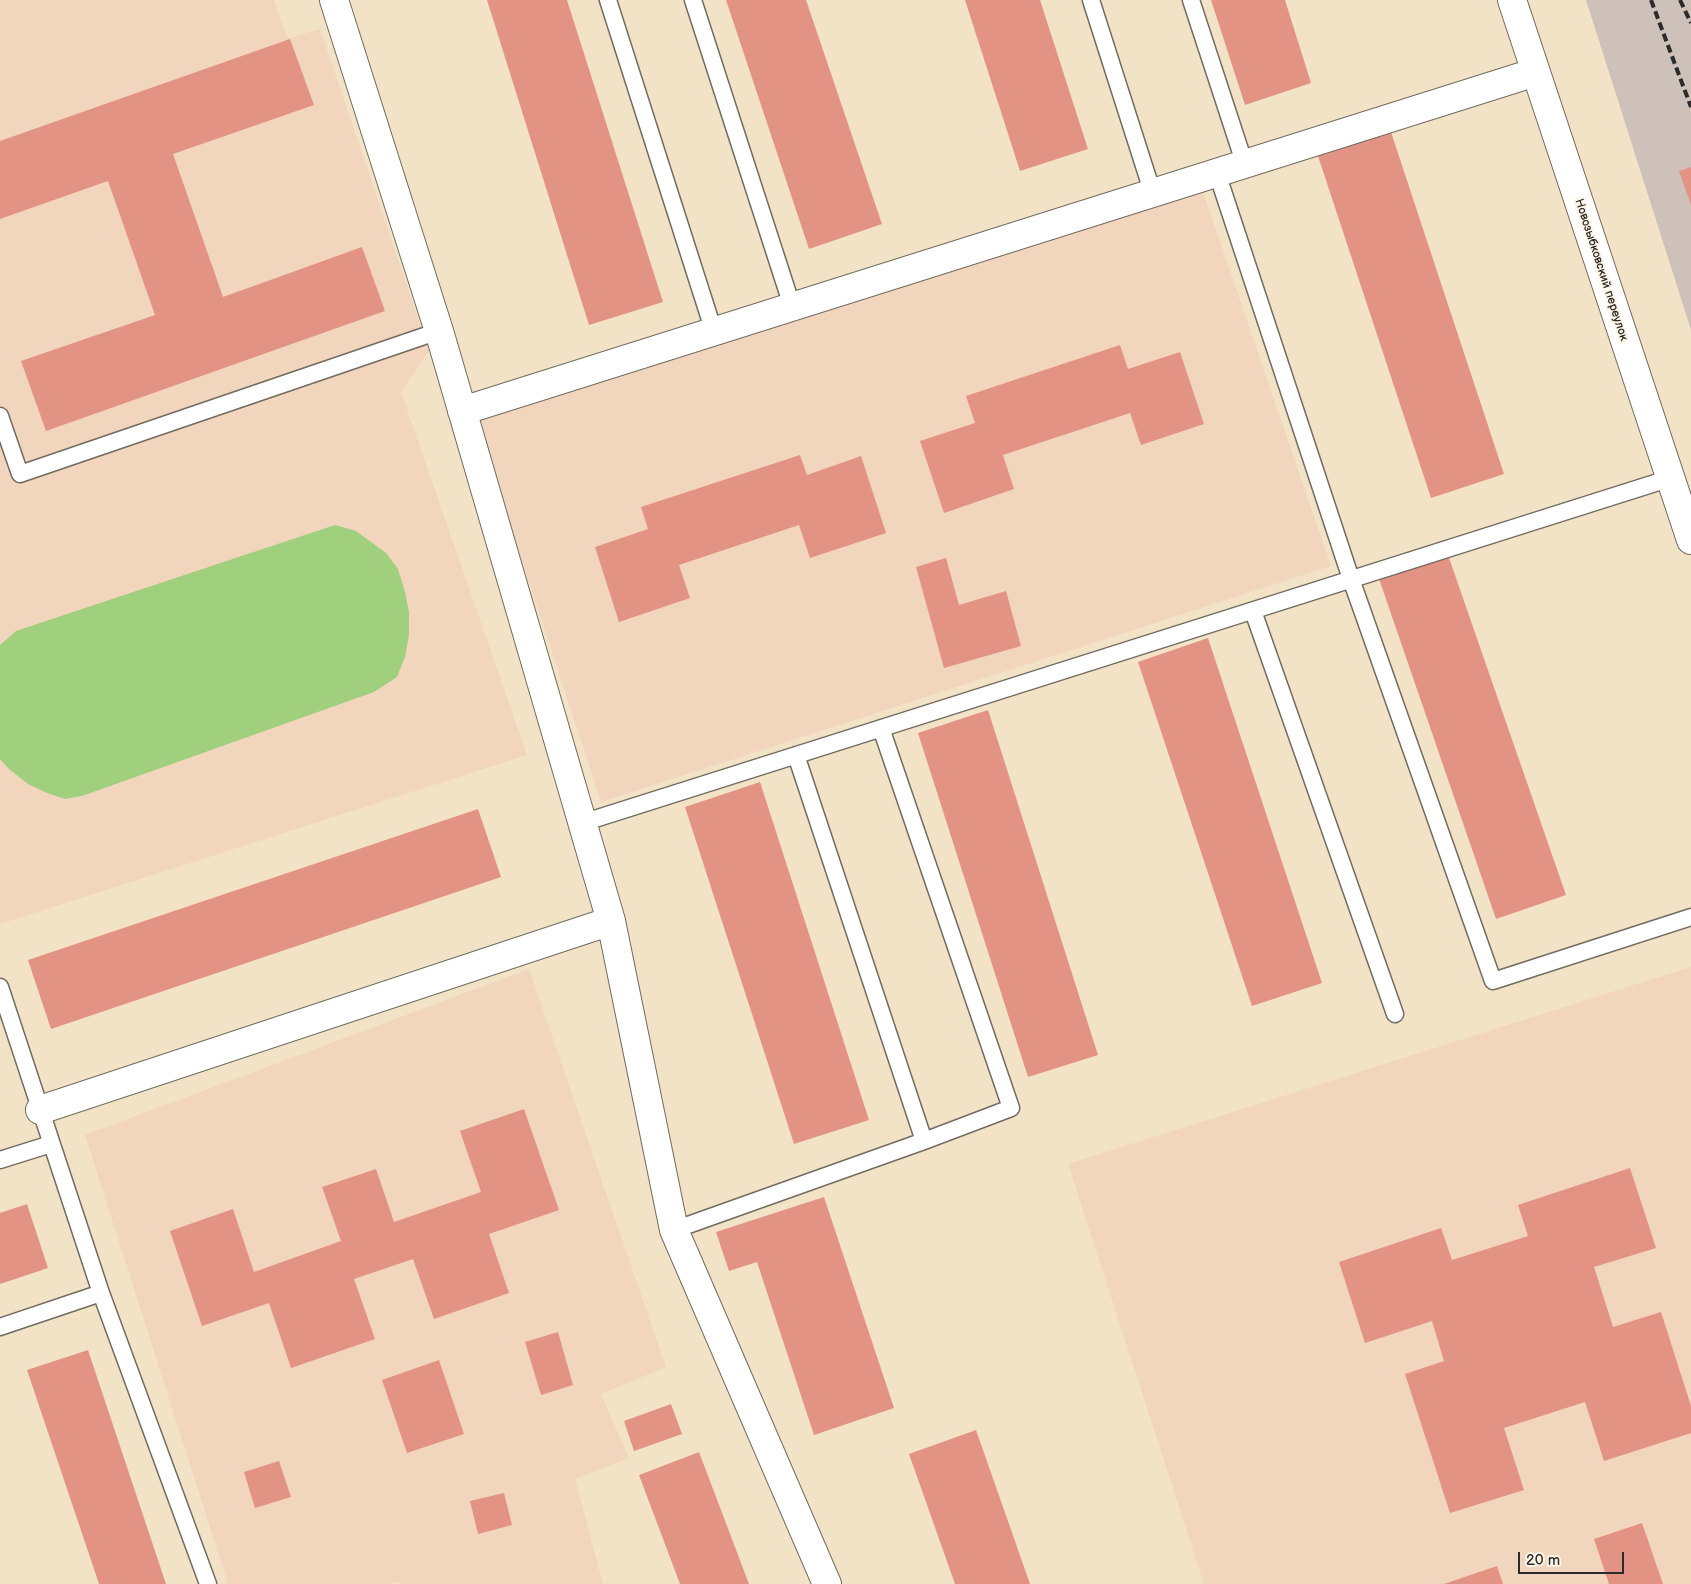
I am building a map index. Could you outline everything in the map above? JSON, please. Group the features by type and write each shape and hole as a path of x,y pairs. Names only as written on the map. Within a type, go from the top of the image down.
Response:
{"street":[{"path":"334,0 439,331 610,921 674,1230 827,1584"},
{"name":"Новозыбковский переулок","path":"1512,0 1691,540"},
{"path":"462,411 1536,72"},
{"path":"40,1110 610,921"}],"lane":[{"path":"608,0 714,332"},
{"path":"693,0 792,306"},
{"path":"1091,0 1153,194"},
{"path":"1191,0 1245,165"},
{"path":"1217,173 1351,579 1493,981 1691,917"},
{"path":"0,416 20,474 439,331"},
{"path":"582,823 1671,478"},
{"path":"1253,610 1394,1014"},
{"path":"674,1230 924,1142 1011,1108 881,728"},
{"path":"796,755 924,1142"},
{"path":"0,987 102,1293 208,1584"},
{"path":"0,1160 51,1144"},
{"path":"0,1327 102,1293"}],"shaded area":[{"path":"0,0 274,0 288,38 320,29 429,351 401,392 527,755 0,924"},
{"path":"1586,0 1691,0 1691,330"},
{"path":"1203,192 1331,566 601,802 476,420"},
{"path":"1691,967 1691,1584 1204,1584 1068,1164"},
{"path":"529,969 666,1367 601,1394 629,1458 575,1479 603,1584 402,1584 398,1582 388,1584 228,1584 85,1135"}],"green space":[{"path":"335,525 356,531 386,553 398,569 409,612 409,635 405,657 397,677 374,692 82,796 65,799 47,793 28,784 0,759 0,645 16,631"}],"building":[{"path":"487,0 567,0 663,302 589,325"},
{"path":"726,0 806,0 882,224 809,249"},
{"path":"965,0 1040,0 1088,149 1020,171"},
{"path":"1211,0 1285,0 1311,83 1245,105"},
{"path":"290,39 314,105 173,154 223,297 362,247 385,311 46,431 21,361 155,315 108,181 0,219 0,141"},
{"path":"1389,126 1504,474 1431,498 1316,150"},
{"path":"1691,167 1691,205 1679,171"},
{"path":"1120,345 1128,369 1180,352 1204,424 1141,445 1130,413 1003,455 1014,489 944,513 920,441 975,423 966,396"},
{"path":"800,455 807,475 861,456 886,533 810,558 799,525 679,565 690,598 619,622 595,547 648,529 641,507"},
{"path":"1447,552 1566,895 1496,919 1378,576"},
{"path":"946,558 959,605 1006,591 1021,646 944,668 916,567"},
{"path":"1208,638 1322,983 1252,1006 1138,662"},
{"path":"988,710 1098,1055 1028,1077 918,733"},
{"path":"760,782 869,1120 794,1144 685,807"},
{"path":"478,809 501,877 51,1029 28,960"},
{"path":"524,1109 559,1210 489,1234 509,1293 434,1319 413,1259 354,1279 375,1339 291,1368 269,1303 202,1326 170,1231 233,1209 254,1272 341,1241 322,1187 376,1169 394,1222 481,1192 460,1131"},
{"path":"1630,1168 1656,1248 1594,1267 1613,1327 1661,1312 1691,1406 1691,1433 1604,1461 1585,1402 1504,1428 1524,1490 1450,1513 1405,1374 1444,1361 1432,1321 1365,1343 1339,1262 1441,1228 1452,1260 1528,1236 1518,1205"},
{"path":"824,1197 894,1408 814,1435 757,1262 729,1271 716,1232"},
{"path":"27,1204 48,1268 0,1284 0,1213"},
{"path":"558,1332 573,1385 541,1395 525,1342"},
{"path":"88,1350 166,1584 99,1584 27,1370"},
{"path":"439,1360 464,1434 407,1453 382,1380"},
{"path":"671,1404 682,1434 634,1451 624,1421"},
{"path":"976,1430 1030,1584 955,1584 909,1454"},
{"path":"699,1452 749,1584 680,1584 639,1475"},
{"path":"279,1461 291,1497 255,1508 244,1472"},
{"path":"504,1493 512,1525 478,1534 470,1501"},
{"path":"1642,1523 1663,1584 1609,1584 1594,1539"},
{"path":"1497,1566 1503,1584 1444,1584"}],"railway":[{"path":"1651,0 1691,107"},
{"path":"1680,0 1691,23"}]}
